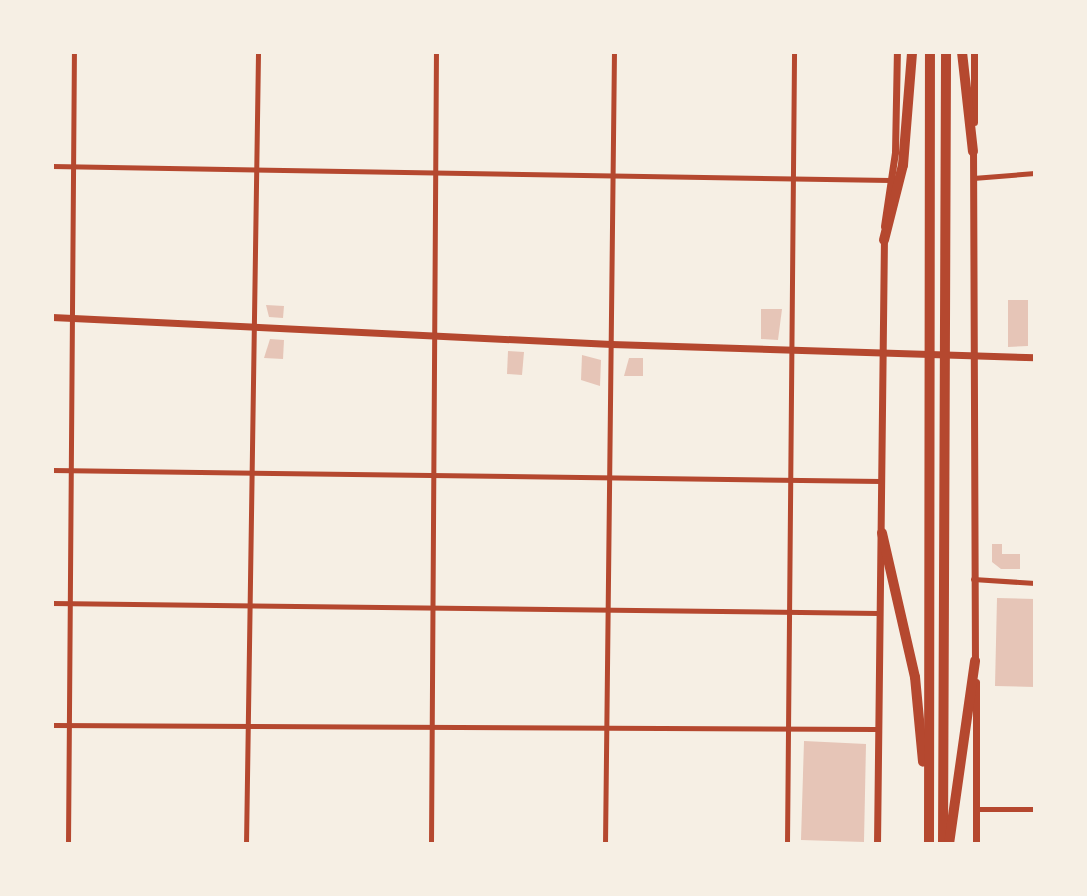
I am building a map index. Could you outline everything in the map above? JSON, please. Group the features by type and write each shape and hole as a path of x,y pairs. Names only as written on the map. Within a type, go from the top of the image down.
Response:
{"highway":[{"path":"884,240 903,165 912,52"},
{"path":"929,844 933,333 930,52"},
{"path":"946,52 946,844"},
{"path":"962,52 973,151"},
{"path":"882,533 915,677 929,830"},
{"path":"946,844 975,661"}],"street":[{"path":"68,844 74,52"},
{"path":"246,844 258,52"},
{"path":"431,844 429,728 436,52"},
{"path":"605,844 614,52"},
{"path":"787,844 794,52"},
{"path":"877,844 876,729 882,533 881,354 884,240 897,52"},
{"path":"974,52 972,355 976,844"},
{"path":"52,166 890,180"},
{"path":"973,178 1035,173"},
{"path":"52,317 611,344 1035,357"},
{"path":"52,470 881,481"},
{"path":"973,579 1035,583"},
{"path":"52,603 879,613"},
{"path":"52,725 876,729"},
{"path":"976,809 1035,809"}],"building":[{"path":"1008,300 1028,300 1028,346 1008,347"},
{"path":"266,305 284,306 283,318 269,317"},
{"path":"761,309 782,309 778,340 761,339"},
{"path":"270,339 284,340 283,359 264,358"},
{"path":"508,351 524,352 522,375 507,374"},
{"path":"582,355 601,360 600,386 581,380"},
{"path":"629,358 643,358 643,376 624,376"},
{"path":"992,544 1002,544 1002,554 1020,554 1020,569 1001,569 992,562"},
{"path":"997,598 1035,599 1035,687 995,686"},
{"path":"804,741 866,744 864,842 801,840"}]}
